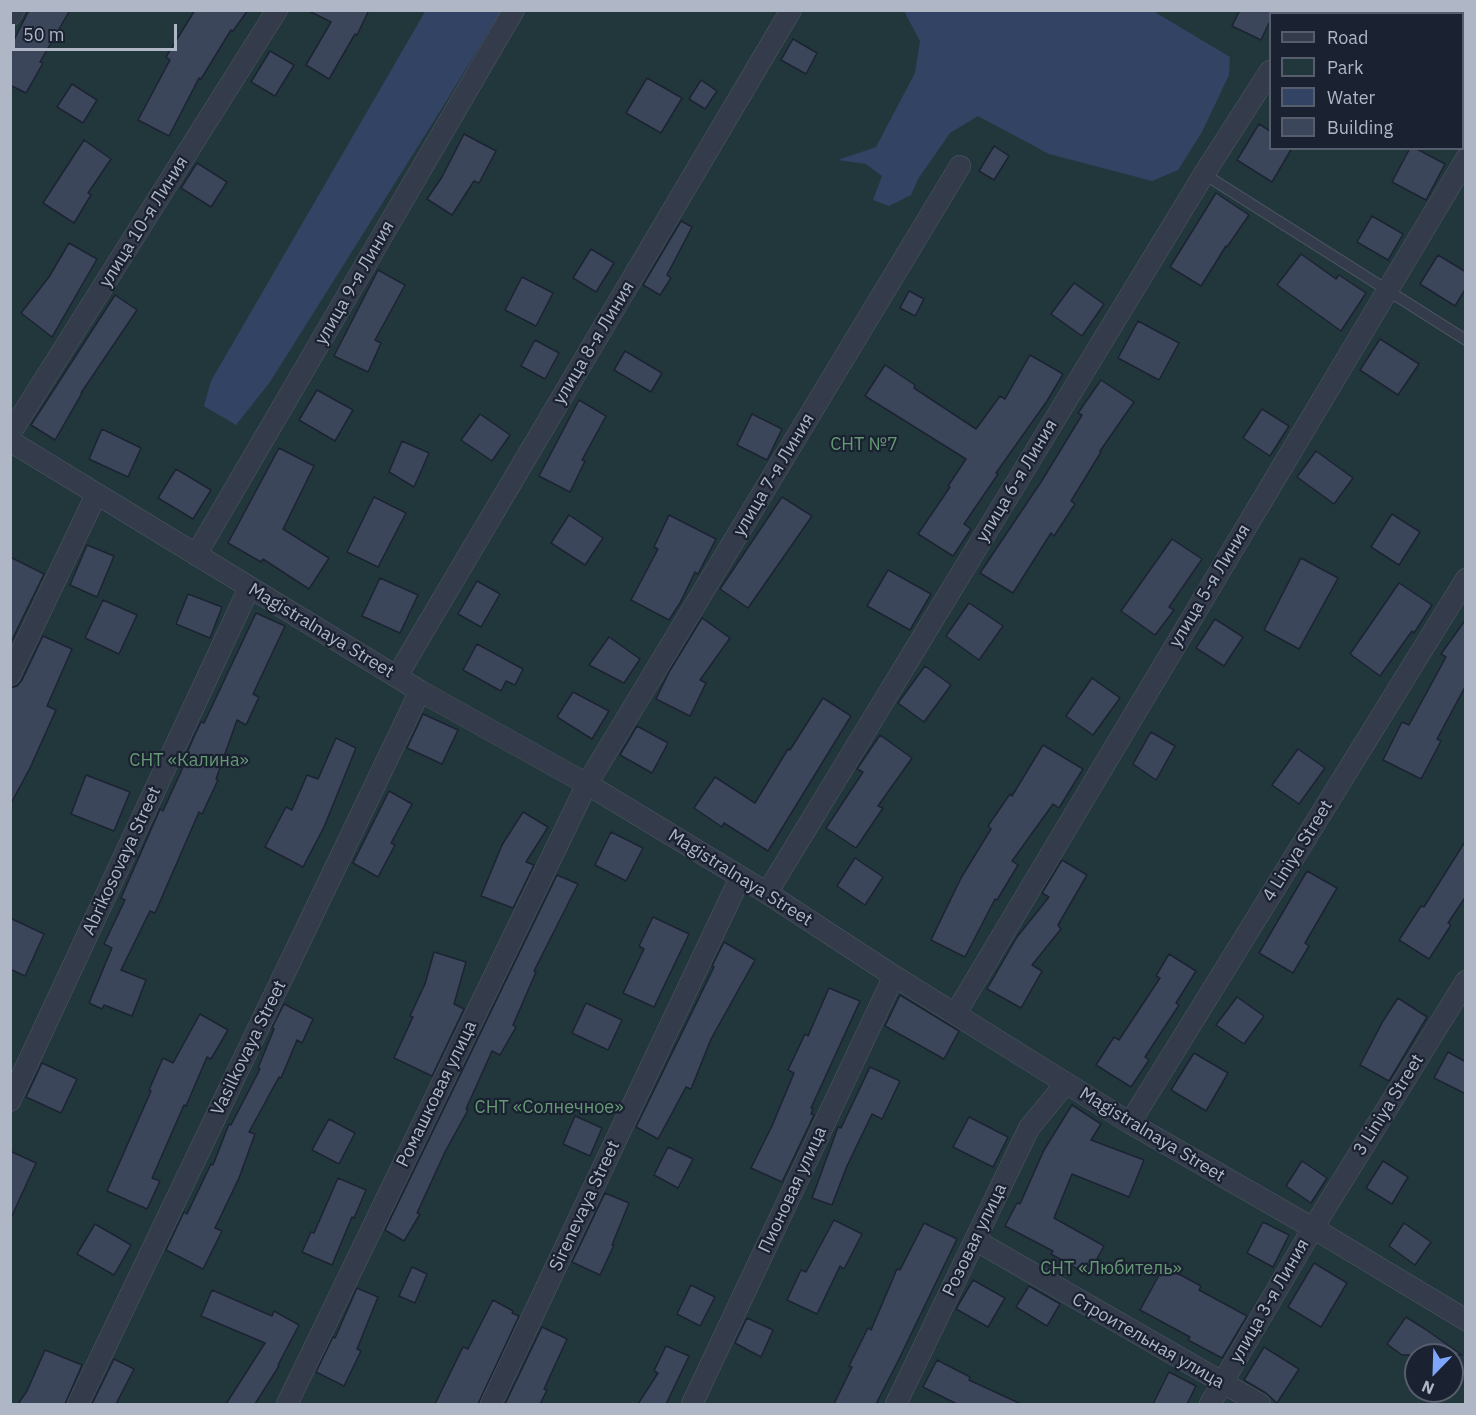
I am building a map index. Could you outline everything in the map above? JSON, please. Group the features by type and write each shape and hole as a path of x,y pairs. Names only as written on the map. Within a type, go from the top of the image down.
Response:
{"street":[{"path":"10,16 14,10"},
{"name":"улица 10-я Линия","path":"10,434 277,10"},
{"name":"улица 9-я Линия","path":"196,555 514,10"},
{"name":"улица 8-я Линия","path":"397,676 791,10"},
{"name":"улица 6-я Линия","path":"766,893 1204,174 1269,73"},
{"name":"улица 5-я Линия","path":"956,1013 1466,159"},
{"name":"улица 7-я Линия","path":"587,784 960,166"},
{"name":"Magistralnaya Street","path":"10,441 420,691 587,784 766,893 1130,1123 1313,1228 1466,1320"},
{"path":"10,675 96,495"},
{"name":"4 Liniya Street","path":"1130,1123 1466,579"},
{"name":"Abrikosovaya Street","path":"10,1101 249,588"},
{"name":"Vasilkovaya Street","path":"78,1404 420,691"},
{"name":"Ромашковая улица","path":"287,1404 587,784"},
{"name":"Sirenevaya Street","path":"491,1404 740,878"},
{"name":"Пионовая улица","path":"692,1404 894,976"},
{"name":"3 Liniya Street","path":"1313,1228 1466,981"},
{"name":"Розовая улица","path":"896,1404 1029,1128 1066,1083"},
{"name":"улица 3-я Линия","path":"1210,1404 1313,1228"},
{"name":"Строительная улица","path":"975,1240 1260,1404"}],"lane":[{"path":"1204,174 1466,340"}],"green space":[{"name":"СНТ №7","path":"10,11 1465,11 1465,1404 11,1404"}],"water":[{"path":"426,10 501,11 270,382 236,425 204,406 211,381"},
{"path":"904,11 1153,11 1230,57 1229,75 1202,132 1178,170 1152,181 1049,154 978,116 950,133 918,179 911,195 889,206 873,200 882,176 866,164 838,160 876,147 915,73 920,41"}],"building":[{"path":"29,10 70,10 40,62 43,63 26,93 10,85 10,48"},
{"path":"195,10 248,10 233,31 231,30 201,79 199,78 169,136 138,120 170,60 166,57"},
{"path":"307,10 369,10 357,35 355,34 329,79 306,65 331,22"},
{"path":"1240,10 1276,10 1269,12 1269,23 1261,40 1232,26"},
{"path":"793,39 817,53 806,74 781,60"},
{"path":"270,51 294,65 275,96 251,82"},
{"path":"647,78 682,98 661,133 626,113"},
{"path":"701,80 717,91 705,109 689,99"},
{"path":"72,84 97,100 83,123 57,107"},
{"path":"1259,124 1269,130 1269,150 1291,150 1272,182 1237,160"},
{"path":"464,134 496,151 479,183 474,181 452,215 427,199 442,177"},
{"path":"84,140 111,159 88,193 91,195 74,223 43,203"},
{"path":"994,146 1009,156 994,180 979,171"},
{"path":"1409,150 1419,150 1445,164 1426,200 1392,182"},
{"path":"197,163 227,182 211,207 181,188"},
{"path":"1216,193 1249,215 1201,286 1170,267"},
{"path":"1372,216 1403,234 1388,260 1357,242"},
{"path":"681,221 692,227 667,275 671,278 660,295 643,285"},
{"path":"69,243 97,259 52,337 21,313 49,277"},
{"path":"591,249 614,263 596,292 573,278"},
{"path":"1301,254 1336,279 1339,275 1366,293 1341,331 1277,285"},
{"path":"1438,255 1466,272 1466,288 1455,306 1420,284"},
{"path":"378,270 405,285 375,340 381,343 368,372 334,356"},
{"path":"522,277 553,293 536,326 505,310"},
{"path":"1074,283 1104,304 1082,336 1051,314"},
{"path":"909,291 924,299 915,316 900,308"},
{"path":"115,295 137,310 81,393 55,440 31,425"},
{"path":"1138,321 1179,343 1159,380 1118,358"},
{"path":"1380,339 1419,364 1398,395 1360,370"},
{"path":"535,340 559,353 545,379 521,366"},
{"path":"625,351 662,373 651,392 614,370"},
{"path":"1030,355 1063,374 964,524 971,529 953,556 918,534 966,459 865,396 885,365 915,385 914,388 976,429 1000,396 1005,399"},
{"path":"1101,380 1134,402 1100,451 1071,501 1075,504 1054,536 1051,533 1013,593 980,573 1041,482 1082,415 1078,413"},
{"path":"317,390 353,410 335,441 299,420"},
{"path":"579,400 606,416 582,460 585,461 570,492 539,476"},
{"path":"1262,409 1289,426 1270,456 1243,438"},
{"path":"480,414 510,435 492,461 461,440"},
{"path":"752,414 782,429 767,460 737,445"},
{"path":"102,429 141,448 128,477 89,459"},
{"path":"402,441 429,453 414,487 389,472"},
{"path":"279,448 314,466 283,529 329,558 309,589 263,559 261,562 228,543"},
{"path":"1316,451 1353,478 1334,504 1297,477"},
{"path":"176,469 211,490 193,519 158,498"},
{"path":"374,497 406,513 378,567 347,552"},
{"path":"782,497 812,516 748,608 720,589"},
{"path":"1392,514 1420,532 1399,565 1371,547"},
{"path":"569,515 603,538 585,565 551,543"},
{"path":"669,515 716,539 698,574 695,572 669,620 631,600 658,549 654,547"},
{"path":"1172,539 1202,559 1169,607 1174,610 1155,635 1121,611"},
{"path":"87,545 114,556 97,597 70,585"},
{"path":"10,557 44,574 10,644"},
{"path":"1301,558 1338,578 1299,649 1264,630"},
{"path":"888,570 931,594 910,630 867,606"},
{"path":"380,578 418,595 400,633 362,616"},
{"path":"477,581 500,594 481,627 458,614"},
{"path":"1399,583 1432,605 1414,633 1412,631 1380,676 1350,654"},
{"path":"188,594 222,607 210,638 176,624"},
{"path":"103,600 137,615 119,654 85,638"},
{"path":"969,603 1003,626 979,660 946,636"},
{"path":"256,613 285,626 253,694 259,697 246,725 237,720 216,779 218,780 202,814 199,812 155,913 150,911 121,970 146,980 132,1016 104,1005 102,1009 89,1003 112,948 104,944 125,900 121,898 160,809 163,811 189,754 187,753 201,722 204,723"},
{"path":"702,618 730,638 700,680 706,683 690,716 656,699 669,672"},
{"path":"1215,619 1243,637 1224,666 1196,648"},
{"path":"1466,619 1466,685 1437,739 1441,741 1421,779 1383,760 1402,722 1409,725 1446,657 1441,654"},
{"path":"43,636 72,649 47,706 56,710 30,768 10,805 10,688 17,686 22,680"},
{"path":"609,637 640,659 624,683 589,665"},
{"path":"477,644 523,669 515,685 506,681 501,691 463,670"},
{"path":"925,666 951,685 924,722 898,703"},
{"path":"1092,678 1120,698 1093,735 1066,716"},
{"path":"573,692 609,711 592,739 557,717"},
{"path":"823,698 851,716 768,851 724,823 722,827 694,808 715,777 755,803"},
{"path":"423,714 458,730 442,764 407,748"},
{"path":"637,726 668,743 652,773 620,755"},
{"path":"1151,732 1175,746 1156,780 1133,764"},
{"path":"880,735 912,758 878,806 883,808 856,848 826,828 863,772 857,769"},
{"path":"336,738 356,748 324,827 303,867 265,847 286,807 292,810 307,775 318,779"},
{"path":"1043,745 1083,769 1059,808 1053,804 1012,861 1018,865 997,900 995,899 965,957 931,940 961,878 991,829 988,826 1010,794 1012,796"},
{"path":"1298,749 1325,768 1299,804 1272,785"},
{"path":"86,775 130,792 114,831 71,814"},
{"path":"389,791 412,804 391,843 395,845 378,877 353,863"},
{"path":"523,812 548,827 526,862 534,865 513,908 481,896 502,845"},
{"path":"611,832 643,848 626,881 595,865"},
{"path":"1466,840 1466,896 1448,923 1451,925 1429,959 1399,940 1421,906 1424,907"},
{"path":"855,858 883,877 865,905 837,886"},
{"path":"1062,860 1087,875 1058,925 1061,929 1032,965 1042,971 1021,1008 987,989 1017,937 1049,897 1042,893"},
{"path":"1307,871 1337,888 1305,943 1309,946 1293,973 1259,953"},
{"path":"557,875 578,884 534,971 536,972 513,1025 516,1027 500,1055 492,1051 466,1109 468,1110 445,1152 417,1213 420,1214 404,1241 385,1230"},
{"path":"653,917 689,934 654,1007 623,993 644,949 639,946"},
{"path":"10,918 44,934 25,976 10,969"},
{"path":"724,942 755,960 711,1039 691,1089 686,1087 658,1139 636,1127"},
{"path":"434,952 466,962 454,1004 464,1009 432,1076 394,1058 413,1017 410,1016 425,984"},
{"path":"1169,954 1196,971 1176,1003 1179,1005 1145,1057 1149,1060 1131,1087 1096,1065 1114,1037 1119,1040 1160,978 1156,976"},
{"path":"829,988 860,1001 811,1108 813,1109 811,1114 814,1115 782,1182 751,1168 772,1126 794,1073 788,1070 805,1034 808,1036"},
{"path":"900,995 959,1031 944,1059 885,1026"},
{"path":"1237,997 1264,1016 1244,1044 1216,1025"},
{"path":"1398,998 1427,1017 1389,1081 1360,1065"},
{"path":"586,1003 622,1020 608,1050 572,1033"},
{"path":"284,1004 313,1019 302,1043 297,1040 281,1078 279,1077 249,1132 255,1134 239,1178 215,1228 222,1231 203,1269 166,1250 184,1212 187,1214 211,1164 213,1165 229,1124 231,1125 260,1069 258,1068 274,1029 272,1028"},
{"path":"200,1014 228,1030 211,1059 207,1057 186,1106 184,1105 152,1178 160,1181 147,1209 107,1191 163,1058 173,1063"},
{"path":"1448,1052 1466,1062 1466,1094 1434,1078"},
{"path":"1194,1053 1228,1073 1206,1111 1171,1090"},
{"path":"42,1063 77,1079 61,1113 26,1097"},
{"path":"870,1067 900,1081 882,1119 872,1114 847,1166 832,1205 812,1198 838,1127 841,1128"},
{"path":"1072,1105 1101,1124 1091,1140 1144,1160 1129,1197 1072,1174 1054,1218 1104,1246 1088,1275 1051,1254 1053,1251 1005,1226 1017,1203 1020,1204 1044,1150"},
{"path":"575,1116 602,1128 590,1156 563,1144"},
{"path":"969,1117 1008,1137 993,1167 953,1147"},
{"path":"329,1119 355,1133 339,1164 312,1150"},
{"path":"668,1147 693,1159 678,1188 654,1175"},
{"path":"10,1151 36,1163 10,1220"},
{"path":"1302,1161 1327,1178 1311,1203 1286,1186"},
{"path":"1383,1161 1408,1177 1392,1204 1366,1188"},
{"path":"338,1178 366,1190 332,1265 302,1252 311,1232 314,1233"},
{"path":"605,1193 629,1203 600,1275 572,1262"},
{"path":"834,1220 862,1234 844,1269 840,1266 817,1314 787,1300 801,1270 806,1272"},
{"path":"1263,1222 1289,1235 1273,1267 1247,1253"},
{"path":"924,1223 957,1239 899,1359 876,1404 834,1404 852,1367 849,1366 868,1328 871,1330 897,1269 900,1270"},
{"path":"1404,1223 1431,1242 1415,1265 1389,1246"},
{"path":"95,1224 131,1245 114,1275 77,1254"},
{"path":"1314,1263 1347,1283 1321,1327 1288,1307"},
{"path":"1164,1266 1201,1286 1199,1290 1247,1316 1222,1358 1188,1340 1190,1337 1140,1310"},
{"path":"412,1267 427,1274 415,1303 399,1296"},
{"path":"973,1280 1005,1298 988,1327 956,1309"},
{"path":"691,1285 715,1297 700,1326 677,1314"},
{"path":"1029,1286 1060,1304 1047,1326 1016,1307"},
{"path":"357,1288 378,1297 357,1349 361,1351 344,1386 316,1372 333,1337 335,1338"},
{"path":"212,1290 272,1316 274,1311 299,1325 279,1366 255,1404 226,1404 265,1343 201,1316"},
{"path":"493,1300 519,1316 478,1404 435,1404 463,1347 468,1349"},
{"path":"1406,1317 1445,1343 1404,1343 1404,1355 1387,1344"},
{"path":"747,1318 773,1330 761,1357 735,1343"},
{"path":"542,1327 567,1339 544,1389 547,1390 540,1404 505,1404"},
{"path":"666,1346 689,1356 666,1404 638,1404 658,1373 654,1371"},
{"path":"1264,1347 1299,1369 1277,1403 1266,1393 1244,1380"},
{"path":"45,1350 82,1365 65,1404 18,1404 27,1391"},
{"path":"114,1359 134,1369 116,1404 92,1404"},
{"path":"937,1360 970,1377 969,1380 1021,1404 957,1404 923,1387"},
{"path":"1169,1372 1196,1386 1187,1404 1153,1404"}],"park label":[{"name":"СНТ «Калина»","path":"189,761"},
{"name":"СНТ «Солнечное»","path":"549,1108"},
{"name":"СНТ «Любитель»","path":"1111,1269"}]}
